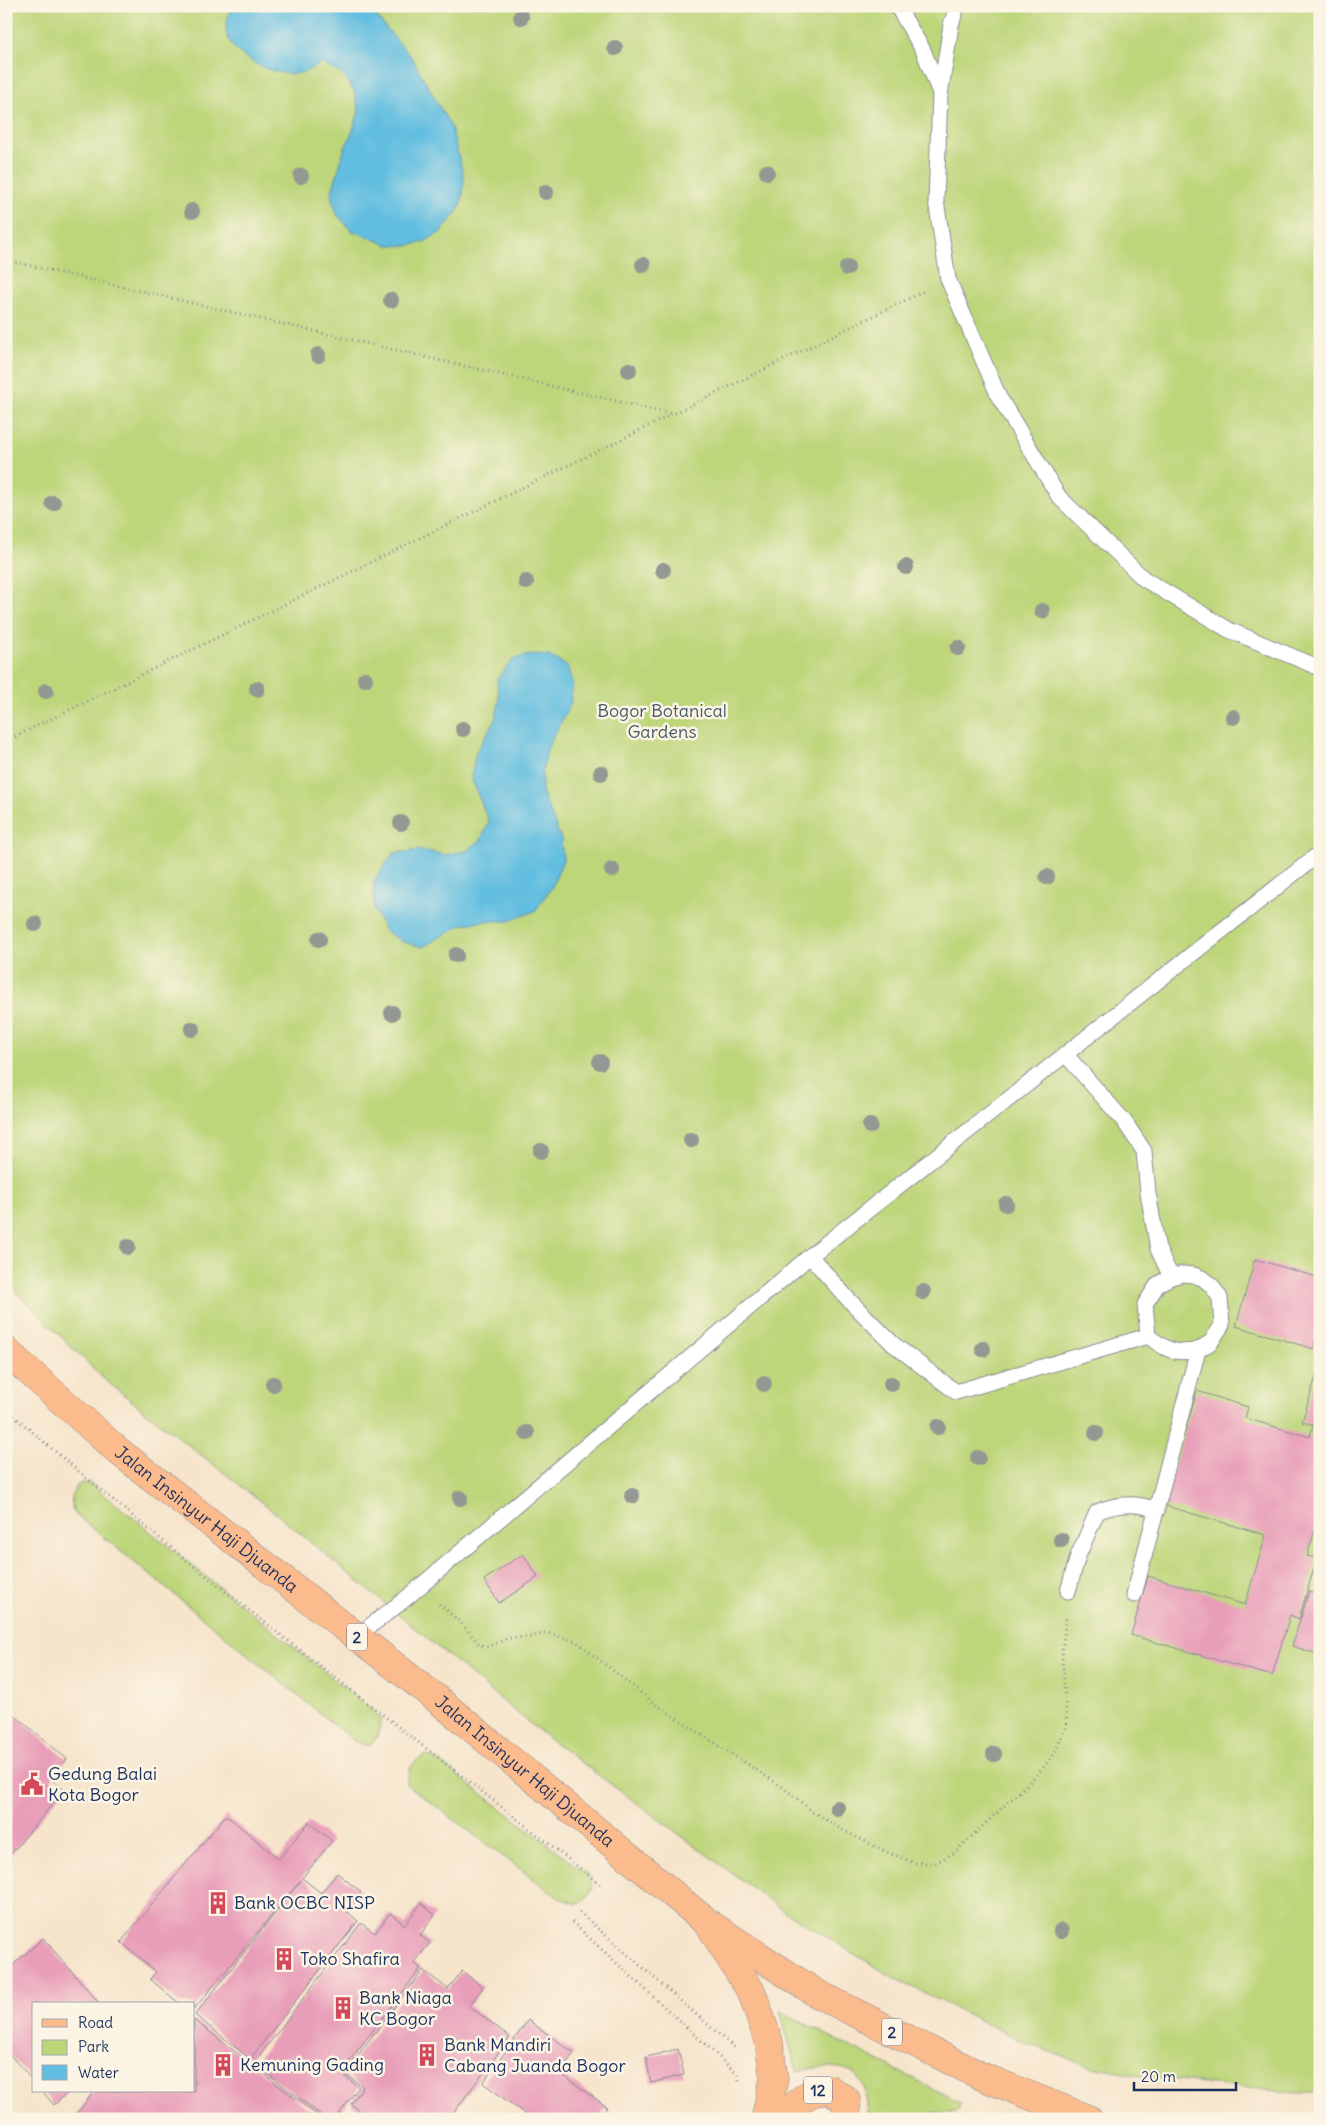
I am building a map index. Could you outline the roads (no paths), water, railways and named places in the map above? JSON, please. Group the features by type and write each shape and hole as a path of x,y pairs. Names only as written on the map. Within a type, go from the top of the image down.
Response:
{"main road":[{"name":"Jalan Insinyur Haji Djuanda","path":"6,1351 117,1450 437,1699 708,1923 816,1993 981,2076 1088,2119"},
{"path":"708,1923 752,1993 769,2042 774,2079 765,2119"},
{"name":"12","path":"785,2119 794,2105 812,2091 829,2088 846,2100 847,2119"}],"lane":[{"path":"897,6 923,50 940,95"},
{"path":"957,6 951,26 940,95 936,200 948,279 999,396 1059,497 1144,579 1229,630 1320,668"},
{"path":"357,1636 416,1590 810,1256 1320,854"},
{"path":"1066,1055 1124,1121 1144,1151 1148,1193 1158,1249 1170,1276"},
{"path":"810,1256 848,1299 893,1344 956,1392 1148,1336"},
{"path":"1183,1274 1204,1279 1212,1286 1220,1298 1222,1325 1211,1342 1198,1350 1183,1353 1168,1350 1148,1336 1145,1304 1158,1284 1170,1276 1183,1274"},
{"path":"1134,1595 1198,1350"},
{"path":"1068,1590 1078,1556 1096,1512 1112,1505 1125,1504 1144,1505 1157,1510"}],"water":[{"path":"232,6 367,6 412,58 451,127 464,177 463,195 459,209 441,232 424,242 406,246 388,245 351,230 338,216 331,196 344,150 359,111 354,91 342,74 321,63 297,74 280,73 260,66 240,54 228,38 226,29"},
{"path":"531,655 549,656 567,666 573,685 570,705 548,747 542,771 542,793 561,839 563,860 552,887 535,911 509,921 483,921 461,925 423,947 403,942 385,931 374,909 374,880 394,853 421,850 445,855 466,851 480,841 489,822 471,777 476,752 496,718 499,700 497,679 513,659"}],"place":[{"name":"Gedung Balai Kota Bogor","path":"32,1784"},
{"name":"Bank OCBC NISP","path":"218,1903"},
{"name":"Toko Shafira","path":"284,1959"},
{"name":"Bank Niaga KC Bogor","path":"343,2008"},
{"name":"Bank Mandiri Cabang Juanda Bogor","path":"427,2055"},
{"name":"Kemuning Gading","path":"223,2065"}],"park label":[{"name":"Bogor Botanical Gardens","path":"662,721"}]}
